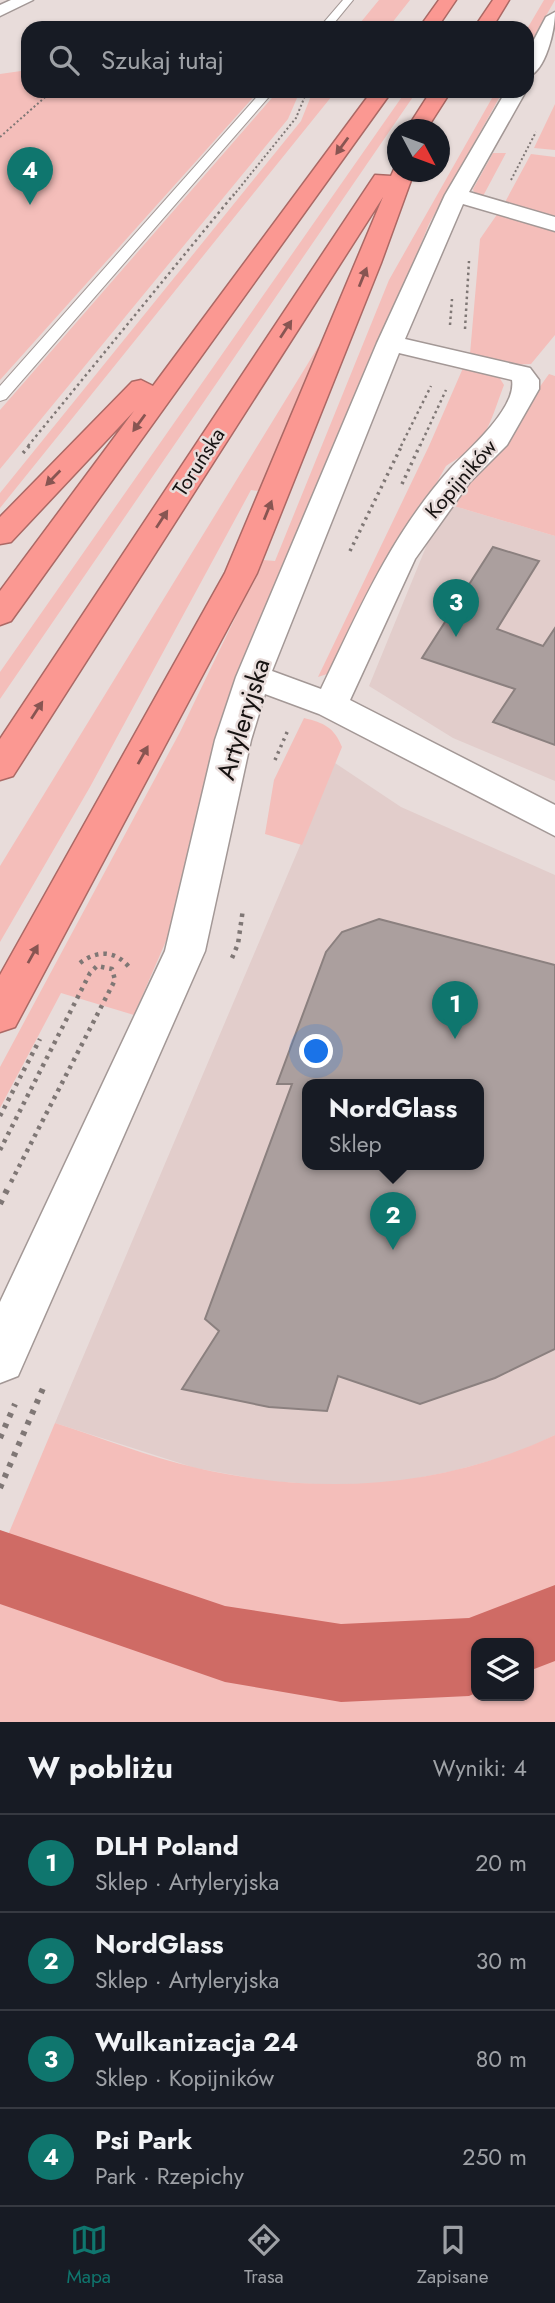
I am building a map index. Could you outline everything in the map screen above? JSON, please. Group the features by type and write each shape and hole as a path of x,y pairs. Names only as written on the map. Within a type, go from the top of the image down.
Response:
{"highway":[{"path":"433,21 448,0"},
{"path":"488,21 501,0"},
{"path":"0,614 377,98"},
{"path":"424,119 437,98"},
{"name":"Toruńska","path":"0,767 387,173"},
{"path":"0,1014 202,649 241,573 369,263 399,182"},
{"path":"0,535 252,269"}],"street":[{"path":"534,57 555,17"},
{"path":"534,67 555,66"},
{"name":"Artyleryjska","path":"0,1358 185,951 233,740 253,677 390,343 456,195 512,98"},
{"path":"456,195 555,224"},
{"name":"Kopijników","path":"318,699 400,557 460,476 497,439 526,389 526,380 521,374 390,343"},
{"path":"253,677 318,699 555,822"}],"lane":[{"path":"330,21 348,0"},
{"path":"0,396 262,98"}],"path":[{"path":"0,137 44,98"},
{"path":"17,460 296,118 304,98"},
{"path":"398,494 452,358 471,241 496,207 538,127"},
{"path":"345,562 452,358 453,291"},
{"path":"272,767 318,699"},
{"path":"227,969 238,944 244,905"},
{"path":"76,969 89,956 106,953 123,960 131,974"},
{"path":"0,1150 90,973 97,966 112,969 114,980 1,1202"},
{"path":"0,1116 44,1030"},
{"path":"0,1488 46,1382"},
{"path":"0,1438 19,1394"}],"shaded area":[{"path":"379,0 410,0 394,21 362,21"},
{"path":"544,0 555,0 534,37 534,21 532,21"},
{"path":"21,71 21,98 253,98 0,380 0,74"},
{"path":"272,98 297,98 288,119 0,469 0,410"},
{"path":"310,98 330,98 0,508 0,493 301,121"},
{"path":"401,98 412,98 398,119 387,119 387,135 0,699 0,672"},
{"path":"492,98 499,98 429,224 298,549 231,693 219,727 169,934 134,1015 61,993 0,1108 0,1067 180,732 263,560 275,561 389,280 444,182 450,182 450,172"},
{"path":"555,104 555,150 534,148"},
{"path":"493,153 506,153 482,198 474,193 473,189"},
{"path":"531,154 555,157 555,219 504,204"},
{"path":"498,213 555,230 555,335 531,364 506,365 470,354 480,239"},
{"path":"318,347 321,347 259,491 251,490 90,787 0,942 0,866"},
{"path":"463,368 499,377 504,385 490,424 471,449 446,466 330,673 318,677 429,446"},
{"path":"549,374 555,376 555,536 454,506"},
{"path":"454,506 555,536 555,781 453,738 369,686 428,542"},
{"path":"304,718 328,727 342,747 302,845 265,834 274,780"},
{"path":"335,763 401,807 555,875 555,1435 515,1454 403,1481 344,1486 267,1481 195,1468 55,1423"},
{"path":"55,1423 197,1468 243,1477 334,1484 424,1477 512,1453 555,1435 555,1722 0,1722 0,1554"}],"building":[{"path":"493,547 539,561 497,629 543,646 555,628 555,745 493,722 515,689 422,658"},
{"path":"379,919 555,965 555,1349 495,1378 420,1404 338,1376 327,1411 269,1407 182,1389 219,1331 205,1319 292,1084 277,1084 326,952 342,932"}],"waterway":[{"path":"0,1567 225,1644 341,1663 471,1656"},
{"path":"517,1638 555,1623"}],"place":[{"name":"Psi Park","path":"30,205"},
{"name":"Wulkanizacja 24","path":"456,637"},
{"name":"DLH Poland","path":"455,1039"},
{"name":"NordGlass","path":"393,1250"}]}
